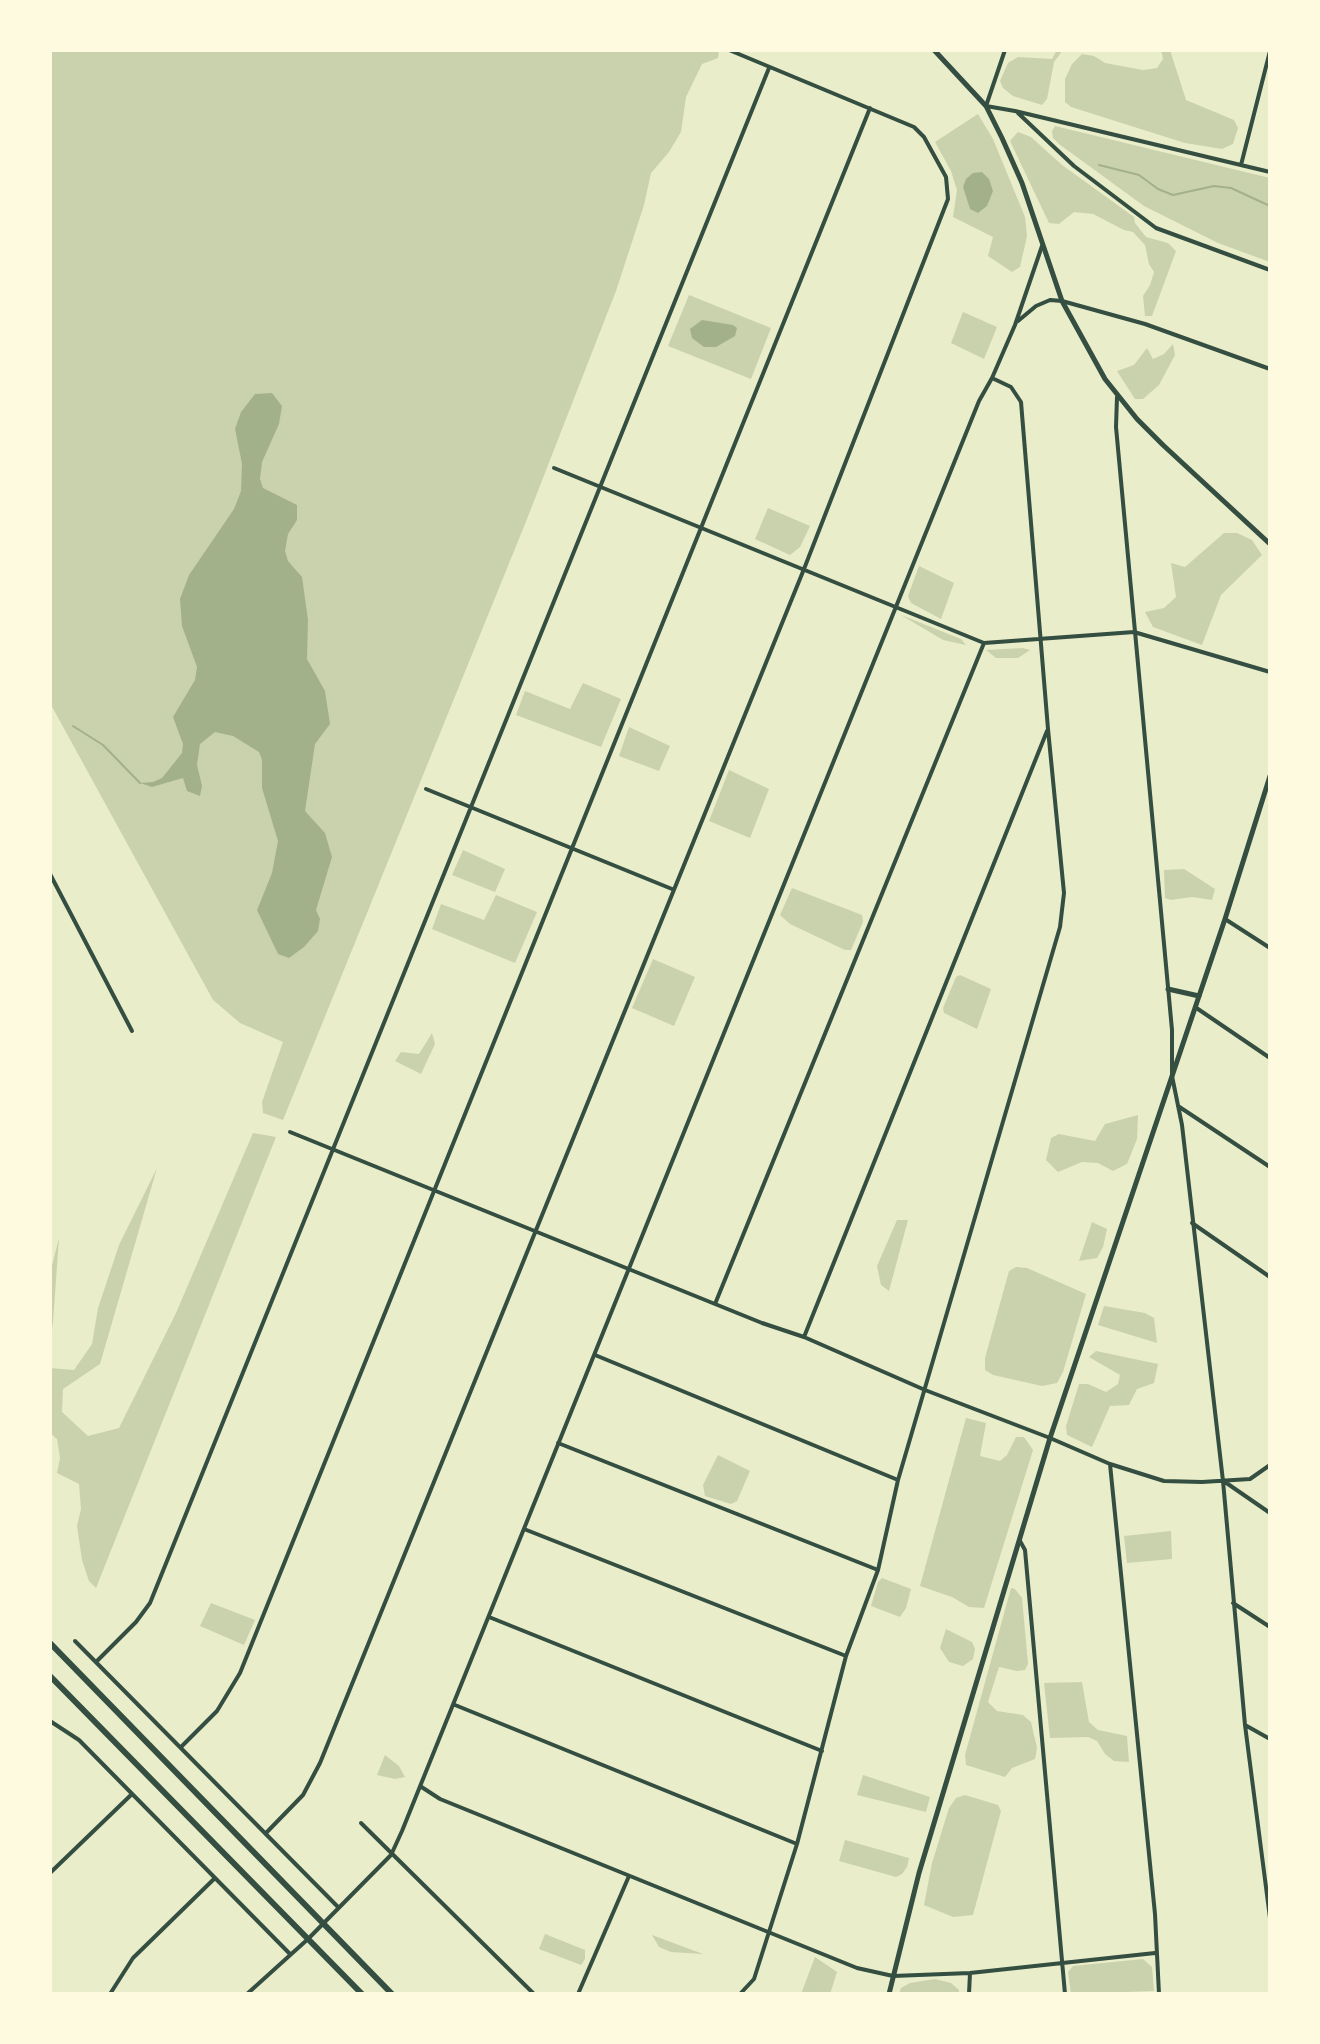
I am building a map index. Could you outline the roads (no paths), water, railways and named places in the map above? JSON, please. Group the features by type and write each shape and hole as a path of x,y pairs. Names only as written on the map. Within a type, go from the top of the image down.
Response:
{"highway":[{"path":"50,1643 392,1994"},
{"path":"50,1676 362,1994"}],"main road":[{"path":"934,50 986,106 1022,183 1062,301 1117,396 1163,445 1270,544"},
{"path":"889,1994 919,1873 1050,1438 1270,776"},
{"path":"1168,989 1199,996"}],"street":[{"path":"266,1833 312,1782 804,569 948,199 946,177 924,137 914,127 769,68 742,52 729,50"},
{"path":"1005,50 986,106 1270,172"},
{"path":"1241,165 1270,51"},
{"path":"97,1661 136,1622 150,1603 769,68"},
{"path":"1263,77 1270,79"},
{"path":"181,1747 217,1711 240,1673 870,108"},
{"path":"1015,111 1074,166 1156,228 1270,270"},
{"path":"247,1994 308,1939 391,1855 455,1705 628,1268 979,401 1015,325 1042,246"},
{"path":"1015,325 1036,306 1050,300 1062,301 1145,324 1270,369"},
{"path":"740,1994 754,1979 797,1844 846,1656 878,1570 898,1480 1060,927 1064,893 1021,402 1011,387 992,378"},
{"path":"1117,396 1116,427 1168,989 1172,1076 1223,1481 1245,1725 1270,1918"},
{"path":"554,468 984,643 1134,632 1270,672"},
{"path":"715,1304 984,643"},
{"path":"804,1337 1048,729"},
{"path":"426,789 672,889"},
{"path":"50,874 132,1031"},
{"path":"1225,919 1270,948"},
{"path":"1195,1007 1270,1058"},
{"path":"1178,1106 1270,1167"},
{"path":"290,1132 762,1323 804,1337 925,1390 1110,1464 1164,1481 1250,1479 1270,1465"},
{"path":"1192,1223 1270,1277"},
{"path":"595,1355 898,1480"},
{"path":"558,1443 878,1570"},
{"path":"1110,1464 1155,1914 1159,1994"},
{"path":"1223,1481 1270,1513"},
{"path":"524,1529 846,1656"},
{"path":"1019,1538 1025,1550 1065,1994"},
{"path":"1233,1603 1270,1627"},
{"path":"489,1617 822,1751"},
{"path":"75,1641 338,1907"},
{"path":"455,1705 797,1844"},
{"path":"50,1721 79,1740 290,1954"},
{"path":"1245,1725 1270,1739"},
{"path":"420,1786 440,1799 857,1968 893,1976 970,1973 1155,1953"},
{"path":"50,1873 132,1794"},
{"path":"361,1823 534,1994"},
{"path":"1262,1857 1270,1860"},
{"path":"578,1994 629,1876"},
{"path":"110,1994 133,1958 215,1878"},
{"path":"969,1994 970,1973"}],"waterway":[{"path":"1099,165 1139,175 1158,189 1173,195 1214,186 1231,188 1270,206"},
{"path":"73,726 103,745 140,783"}]}
